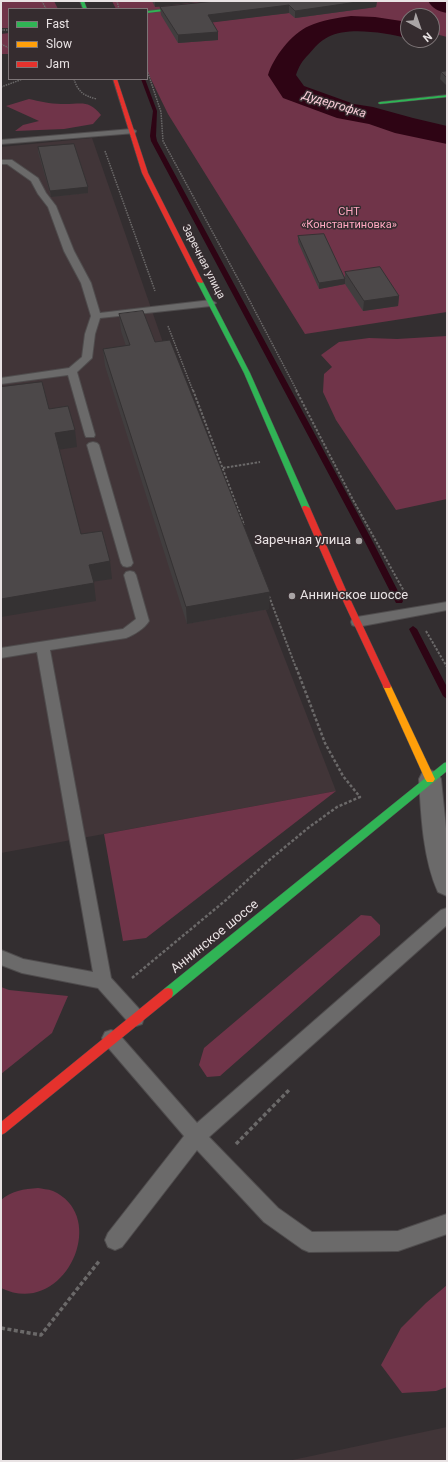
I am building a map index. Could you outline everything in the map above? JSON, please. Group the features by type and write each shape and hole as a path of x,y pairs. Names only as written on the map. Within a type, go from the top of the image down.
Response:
{"street":[{"path":"148,12 246,1"},
{"name":"Заречная улица","path":"115,80 145,173 247,374 357,622 439,772"},
{"path":"380,102 447,96"},
{"path":"439,772 435,837 447,885"},
{"name":"Аннинское шоссе","path":"1,1129 439,772"}],"lane":[{"path":"1,142 132,131"},
{"path":"1,162 9,162 35,180 42,194 52,206 69,251 86,283 96,316 90,334 87,358 72,371 1,381"},
{"path":"96,316 211,303"},
{"path":"1,653 126,633 143,621 72,371"},
{"path":"357,622 447,606"},
{"path":"44,646 103,981 136,1018"},
{"path":"115,1240 196,1136 447,915"},
{"path":"1,957 22,966 103,981"},
{"path":"111,1038 196,1136 271,1215 309,1242 398,1241 447,1224"}],"path":[{"path":"148,73 161,112 163,141 170,156 240,281 353,500 447,667"},
{"path":"1,87 20,80"},
{"path":"108,133 102,140 105,153 161,308 244,526"},
{"path":"223,468 262,461"},
{"path":"114,993 226,900 267,862 308,828 336,806 360,797 343,776 325,743 268,593"},
{"path":"1,1328 41,1335 115,1240"}],"shaded area":[{"path":"92,138 168,357 336,791 1,853 1,147"},
{"path":"447,1427 447,1461 288,1461 302,1458"}],"green space":[{"path":"1,1 54,1 58,8 8,8 8,28 1,28"},
{"name":"СНТ «Константиновка»","path":"112,1 436,1 447,8 447,37 440,35 440,8 400,8 400,27 372,23 346,22 319,27 302,36 288,48 278,66 277,82 290,96 383,126 447,141 447,312 305,334 168,114 148,73 148,8 116,8"},
{"path":"8,33 8,54 1,54 1,34"},
{"path":"29,99 53,104 87,104 92,106 101,115 93,124 64,129 15,131 23,125 39,121 6,106"},
{"path":"447,336 447,499 396,510 336,420 323,392 324,374 332,367 321,355 339,342 369,338 397,339"},
{"path":"336,791 146,938 123,941 104,834"},
{"path":"361,915 371,916 380,925 380,935 220,1076 207,1077 199,1065 204,1048"},
{"path":"1,987 9,990 68,996 52,1033 1,1074"},
{"path":"38,1188 53,1191 70,1204 78,1221 79,1241 72,1261 60,1278 44,1290 24,1294 1,1288 1,1200 9,1194 18,1191"},
{"path":"447,1285 447,1387 436,1391 402,1393 381,1365 401,1328"}],"building":[{"path":"216,1 364,1 295,11 289,5 208,15 218,32 178,35 160,7"},
{"path":"447,71 447,78 441,72"},
{"path":"74,144 88,187 50,191 38,147"},
{"path":"324,234 345,279 319,283 298,236"},
{"path":"380,267 399,296 364,301 345,272"},
{"path":"143,311 155,342 170,340 270,592 186,607 103,349 130,345 119,314"},
{"path":"42,382 49,409 68,406 75,430 55,433 81,534 102,531 110,561 89,565 94,583 1,599 1,387"}],"waterway":[{"name":"Дудергофка","path":"441,1 447,5"},
{"name":"Дудергофка","path":"400,29 386,26 351,24 340,25 319,31 307,39 290,58 284,67 282,75 293,92 348,112 373,116 406,126 447,135"},
{"path":"143,80 155,111 154,141 399,601"},
{"path":"413,629 447,696"}],"traffic: fast":[{"path":"82,1 85,8"},
{"path":"148,12 246,1"},
{"path":"380,103 447,96"},
{"path":"200,282 247,373 306,508"},
{"path":"168,993 447,766"}],"traffic: slow":[{"path":"387,686 430,779"}],"traffic: jam":[{"path":"115,80 145,173 200,282"},
{"path":"306,508 341,588 387,686"},
{"path":"1,1129 168,993"}],"place":[{"name":"Заречная улица","path":"359,541"},
{"name":"Аннинское шоссе","path":"292,596"}]}
